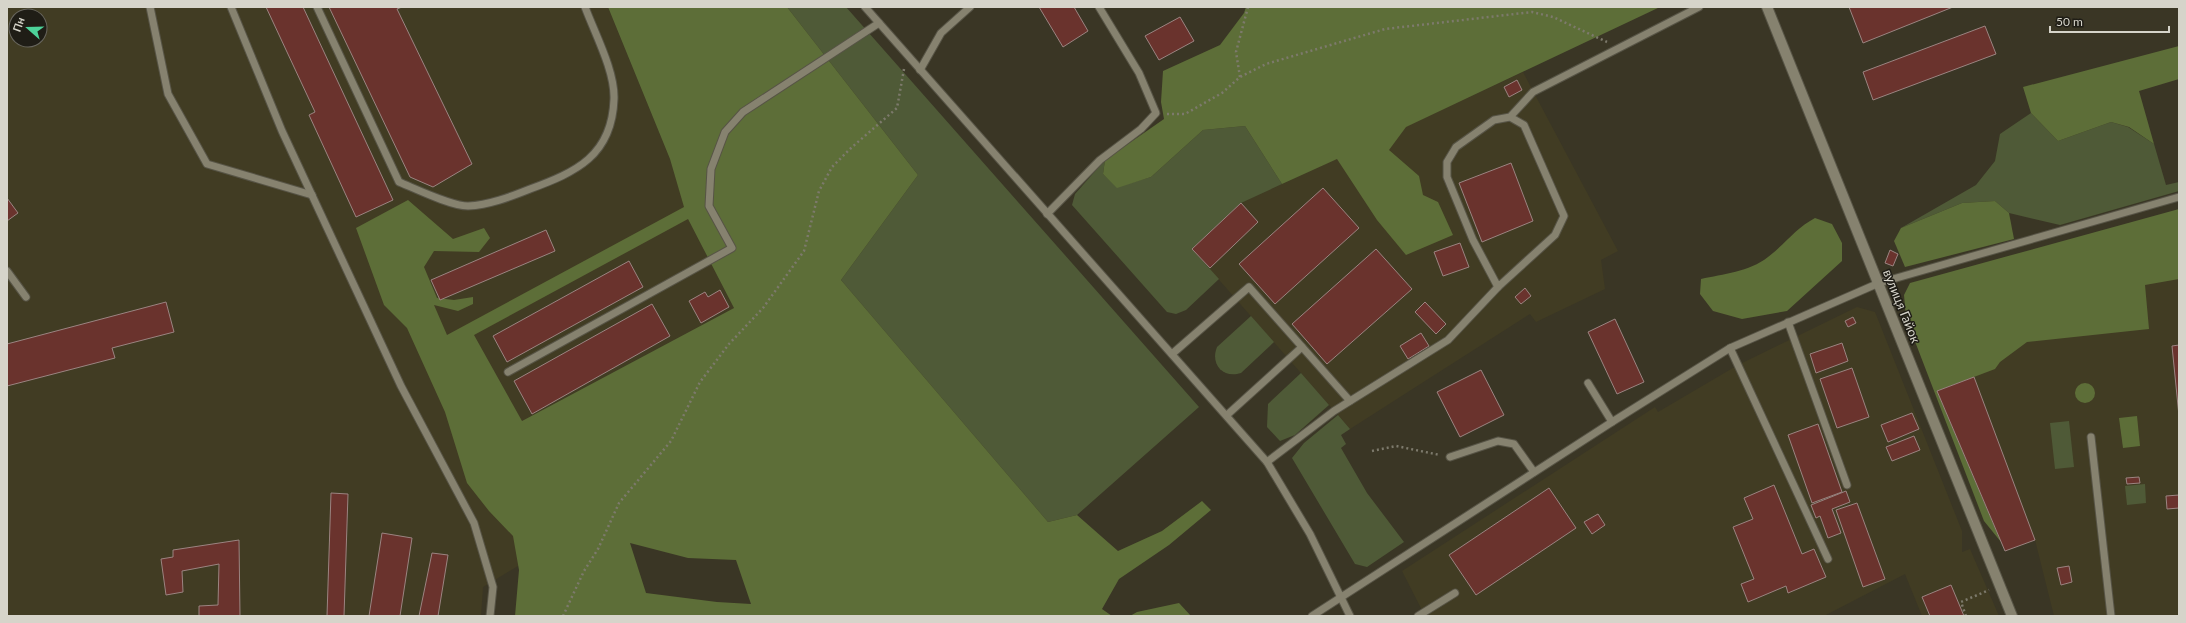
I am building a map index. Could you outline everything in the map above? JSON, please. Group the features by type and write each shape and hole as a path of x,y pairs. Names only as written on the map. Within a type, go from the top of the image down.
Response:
{"street":[{"name":"вулиця Гайок","path":"1767,7 2012,616"}],"lane":[{"path":"150,7 168,94 208,164 312,195"},
{"path":"231,7 282,131 401,386 474,524 493,586 490,616"},
{"path":"316,7 399,182 434,196 467,206 508,198 566,175 588,161 602,145 612,122 614,99 613,80 585,7"},
{"path":"865,7 1267,462 1295,506 1350,616"},
{"path":"920,70 941,33 970,7"},
{"path":"1047,214 1100,160 1141,129 1156,113 1139,73 1099,7"},
{"path":"1498,287 1473,240 1447,177 1447,162 1456,147 1466,138 1494,120 1510,117 1533,92 1618,47 1699,7"},
{"path":"508,372 732,248 709,206 711,169 725,132 743,112 879,22"},
{"path":"1267,462 1334,411 1448,340 1498,287 1555,235 1564,216 1524,125 1510,117"},
{"path":"1312,616 1534,472 1730,348 1879,283 2179,197"},
{"path":"7,271 26,297"},
{"path":"1172,354 1249,287 1350,401"},
{"path":"1788,322 1846,486"},
{"path":"1227,415 1302,347"},
{"path":"1730,348 1828,559"},
{"path":"1588,383 1612,422"},
{"path":"2091,438 2111,616"},
{"path":"1450,457 1498,441 1514,444 1534,472"},
{"path":"1418,616 1455,593"}],"path":[{"path":"1240,77 1236,52 1248,7"},
{"path":"1156,113 1185,114 1222,93 1240,77 1266,64 1385,29 1532,12 1553,16 1618,47"},
{"path":"563,616 584,571 598,549 619,503 671,442 700,382 729,344 763,308 804,251 819,191 832,167 851,148 897,108 906,54"},
{"path":"1372,451 1396,446 1450,457"},
{"path":"1966,616 1961,602 1999,585"}],"shaded area":[{"path":"7,7 608,7 670,159 688,219 734,308 522,421 580,529 483,587 481,616 7,616"},
{"path":"1523,72 1618,251 1601,260 1605,289 1536,322 1530,314 1350,429 1192,249 1241,203"},
{"path":"2179,220 2179,616 2054,616 2035,540 2005,551 1937,391"},
{"path":"1857,307 1875,312 1962,531 1962,552 1970,549 1999,616 1922,616 1905,574 1824,616 1425,616 1402,571 1655,407 1658,412 1738,365"}],"green space":[{"path":"608,7 787,7 918,175 841,280 1048,522 1077,515 1118,551 1162,531 1202,501 1211,510 1169,545 1119,579 1102,609 1112,616 515,616 519,570 513,536 489,511 467,483 445,412 407,328 384,305 356,228 408,200 453,239 484,228 490,238 479,252 434,251 424,267 437,298 454,300 473,297 473,304 458,311 434,305 447,335 684,207 670,159","holes":["688,219 734,308 522,421 474,335","630,543 688,558 736,560 751,604 717,602 646,593"]},
{"path":"787,7 846,7 1199,407 1077,515 1048,522 841,280 918,175"},
{"path":"1246,7 1660,7 1406,127 1389,150 1419,176 1423,195 1438,202 1453,235 1406,255 1377,220 1337,159 1282,184 1245,126 1203,130 1151,177 1117,188 1103,174 1105,160 1164,119 1161,102 1163,71 1220,45 1244,13"},
{"path":"2179,46 2179,79 2139,91 2154,144 2129,127 2111,122 2058,141 2031,113 2023,87"},
{"path":"2031,113 2058,141 2111,122 2128,127 2154,144 2166,185 2179,182 2179,191 2060,225 2009,213 1995,201 1962,203 1901,228 1976,185 1995,161 2000,134"},
{"path":"1245,126 1282,184 1241,203 1192,249 1219,279 1186,310 1176,314 1167,312 1072,205 1075,194 1105,160 1103,174 1117,187 1151,177 1203,130"},
{"path":"1995,201 2009,213 2014,239 1905,267 1894,241 1901,228 1962,203"},
{"path":"2179,209 2179,279 2145,285 2149,329 2027,342 2000,362 1995,369 1937,391 2001,542 1984,521 1906,318 1904,295 1910,283"},
{"path":"1815,218 1832,224 1842,243 1842,261 1787,311 1742,319 1713,311 1700,294 1701,279 1736,272 1761,262 1802,226"},
{"path":"1251,316 1274,342 1241,373 1229,374 1224,372 1220,369 1215,359 1217,347"},
{"path":"1301,373 1329,405 1295,435 1280,441 1267,427 1268,404"},
{"path":"2085,383 2092,386 2095,393 2092,400 2085,403 2078,400 2075,393 2078,386"},
{"path":"1338,415 1350,429 1341,435 1346,444 1341,448 1367,493 1404,542 1367,567 1355,564 1292,458 1304,443"},
{"path":"2137,416 2140,446 2123,448 2119,418"},
{"path":"2069,421 2074,467 2055,469 2050,423"},
{"path":"2145,484 2146,503 2127,505 2125,486"},
{"path":"1179,603 1191,616 1130,616 1137,612"}],"building":[{"path":"266,7 303,7 393,200 356,217 309,115 315,112"},
{"path":"329,7 402,7 397,9 472,164 433,187 410,177"},
{"path":"1039,7 1074,7 1088,31 1063,47"},
{"path":"1849,7 1953,7 1863,43"},
{"path":"1180,17 1194,41 1159,60 1145,36"},
{"path":"1985,26 1996,54 1873,100 1863,72"},
{"path":"1517,80 1522,90 1509,97 1504,87"},
{"path":"1511,163 1533,221 1482,242 1459,183"},
{"path":"1323,188 1359,228 1275,304 1239,264"},
{"path":"7,198 18,213 7,221"},
{"path":"1241,203 1258,222 1210,268 1192,249"},
{"path":"546,230 555,251 440,300 431,280"},
{"path":"1460,243 1469,267 1443,276 1434,252"},
{"path":"1376,249 1412,289 1327,364 1292,324"},
{"path":"1890,250 1898,254 1893,266 1885,263"},
{"path":"629,261 643,287 507,362 493,336"},
{"path":"1525,288 1531,296 1521,304 1515,297"},
{"path":"720,290 729,307 701,323 689,301 705,292 708,297"},
{"path":"166,302 174,332 112,348 115,358 7,386 7,344"},
{"path":"1425,302 1446,324 1436,334 1415,312"},
{"path":"652,304 670,336 532,414 514,381"},
{"path":"1853,317 1856,323 1848,327 1845,321"},
{"path":"1615,319 1644,382 1617,394 1588,332"},
{"path":"1421,333 1429,346 1408,359 1400,346"},
{"path":"1842,343 1848,361 1816,373 1810,354"},
{"path":"2179,345 2179,416 2172,346"},
{"path":"1852,368 1869,417 1837,428 1820,379"},
{"path":"1481,370 1504,415 1460,437 1437,392"},
{"path":"1974,377 2035,540 2005,551 1937,391"},
{"path":"1912,413 1919,429 1888,442 1881,425"},
{"path":"1818,424 1842,492 1812,503 1788,435"},
{"path":"1914,436 1920,450 1892,461 1886,447"},
{"path":"2139,477 2140,483 2127,484 2126,478"},
{"path":"1774,485 1802,554 1814,549 1826,577 1788,593 1786,586 1748,602 1741,584 1754,579 1733,527 1753,519 1744,498"},
{"path":"1549,488 1576,528 1476,595 1449,555"},
{"path":"1846,491 1850,502 1832,509 1841,533 1828,538 1820,516 1816,518 1811,505"},
{"path":"331,493 348,494 344,616 327,616"},
{"path":"2179,495 2179,508 2167,509 2166,496"},
{"path":"1857,503 1885,579 1863,587 1836,510"},
{"path":"1598,514 1605,525 1592,534 1584,522"},
{"path":"382,533 412,538 400,616 369,616"},
{"path":"239,540 240,616 199,616 199,606 218,605 219,564 182,571 183,592 166,595 161,559 173,557 173,550"},
{"path":"432,553 448,555 438,616 419,616"},
{"path":"2069,566 2072,582 2061,585 2057,568"},
{"path":"1951,585 1964,616 1930,616 1922,597"}]}
